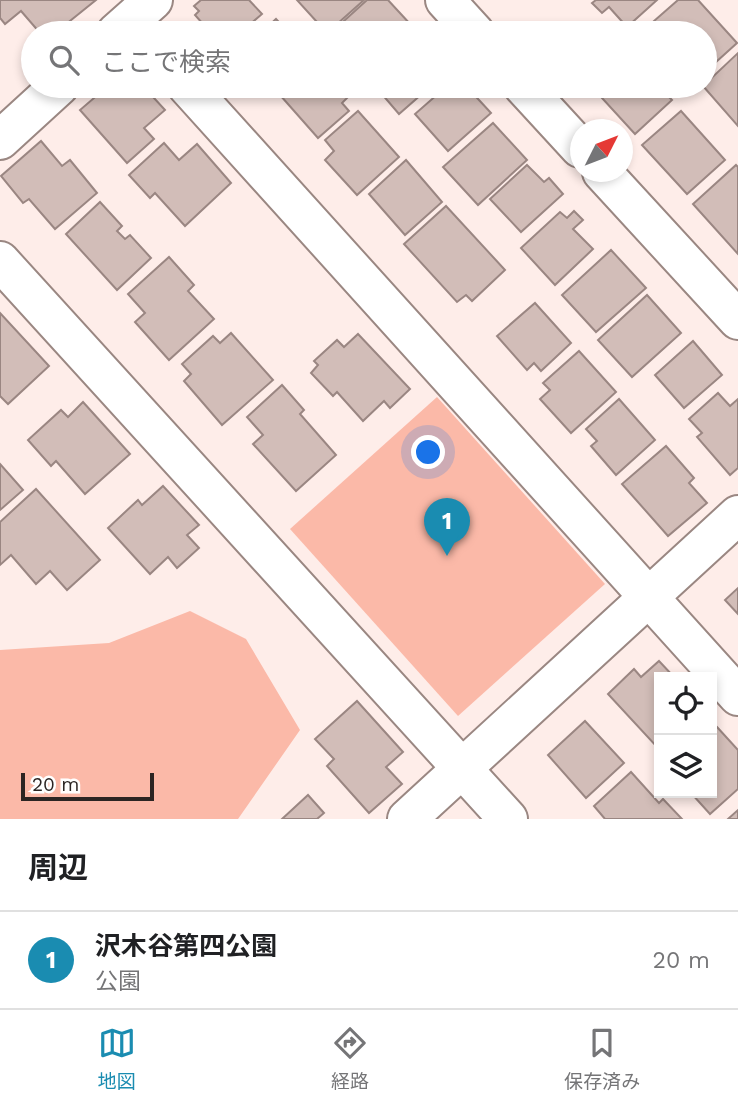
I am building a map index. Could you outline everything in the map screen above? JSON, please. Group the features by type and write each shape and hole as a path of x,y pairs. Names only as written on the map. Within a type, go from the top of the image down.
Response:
{"street":[{"path":"445,0 464,21"},
{"path":"0,140 46,98"},
{"path":"198,98 738,696"},
{"path":"534,98 570,137"},
{"path":"611,182 738,320"},
{"path":"0,261 508,819"},
{"path":"407,819 738,515"}],"shaded area":[{"path":"437,397 605,584 458,716 290,529"},
{"path":"190,611 246,639 300,730 238,819 0,819 0,650 109,643"}],"building":[{"path":"0,0 96,0 70,21 30,21 21,11 5,24 0,18"},
{"path":"201,0 249,0 262,14 254,21 200,21 195,15 199,11 194,6"},
{"path":"297,0 364,0 340,21 316,21"},
{"path":"367,0 388,0 407,21 344,21"},
{"path":"596,0 657,0 634,21 622,21 609,7 602,13 592,3"},
{"path":"678,0 698,0 737,43 717,61 717,21 654,21"},
{"path":"738,53 738,126 714,98 717,98 717,73"},
{"path":"94,98 154,98 165,110 144,128 154,139 127,163 80,110"},
{"path":"283,98 347,98 342,103 349,111 318,138"},
{"path":"385,98 417,98 399,114"},
{"path":"433,98 477,98 491,113 448,151 415,114"},
{"path":"602,98 670,98 672,100 635,134 633,119 621,119"},
{"path":"358,111 399,157 357,195 325,160 334,151 325,140"},
{"path":"681,111 725,160 687,194 642,145"},
{"path":"493,123 527,160 478,205 443,167"},
{"path":"41,141 62,166 70,160 97,193 55,229 29,199 23,203 1,176"},
{"path":"164,143 179,160 197,144 231,183 185,226 155,193 150,198 129,175"},
{"path":"406,160 442,202 405,235 369,194"},
{"path":"527,165 544,182 549,178 563,194 521,232 490,199"},
{"path":"736,165 738,167 738,254 693,204"},
{"path":"100,202 122,226 117,231 125,239 130,235 151,258 117,290 66,234"},
{"path":"446,206 505,270 472,301 466,295 457,302 404,244"},
{"path":"574,211 583,220 573,229 593,249 555,285 521,248 560,212 567,218"},
{"path":"611,250 646,288 596,332 562,295"},
{"path":"169,257 194,285 188,291 214,319 169,360 135,322 145,313 128,294"},
{"path":"647,295 681,333 632,377 598,340"},
{"path":"535,303 571,343 541,371 534,363 527,370 497,336"},
{"path":"0,313 49,366 8,404 0,396"},
{"path":"231,333 273,380 222,425 184,381 191,374 182,364 213,336 220,343"},
{"path":"358,334 410,389 390,408 384,401 363,421 337,392 333,396 311,373 318,365 314,361 337,340 344,347"},
{"path":"693,341 722,375 684,408 655,375"},
{"path":"579,351 616,392 571,433 540,399 550,390 543,383"},
{"path":"282,385 304,410 300,414 336,455 296,491 253,444 263,435 247,417"},
{"path":"718,393 730,406 738,399 738,468 730,475 697,437 702,433 689,419"},
{"path":"619,399 655,440 616,475 591,446 597,441 586,429"},
{"path":"83,402 130,454 85,494 56,461 51,466 28,440 61,410 68,417"},
{"path":"666,446 694,478 689,483 707,503 668,536 622,484"},
{"path":"0,464 23,490 0,510"},
{"path":"163,486 199,525 187,535 199,548 177,568 168,557 150,574 108,528 138,500 142,505"},
{"path":"36,489 100,560 67,590 50,571 36,584 11,555 0,565 0,522"},
{"path":"738,588 738,614 725,600"},
{"path":"659,661 669,672 654,672 654,744 608,694 634,669 641,677"},
{"path":"357,701 403,752 386,767 402,784 369,813 327,766 334,759 315,739"},
{"path":"585,721 624,763 586,798 548,755"},
{"path":"717,727 738,750 738,789 710,814 696,798 717,798"},
{"path":"631,772 659,803 663,799 682,819 605,819 594,806"},
{"path":"308,795 324,813 317,819 282,819"},
{"path":"738,810 738,819 728,819"}],"place":[{"name":"沢木谷第四公園","path":"447,556"}]}
